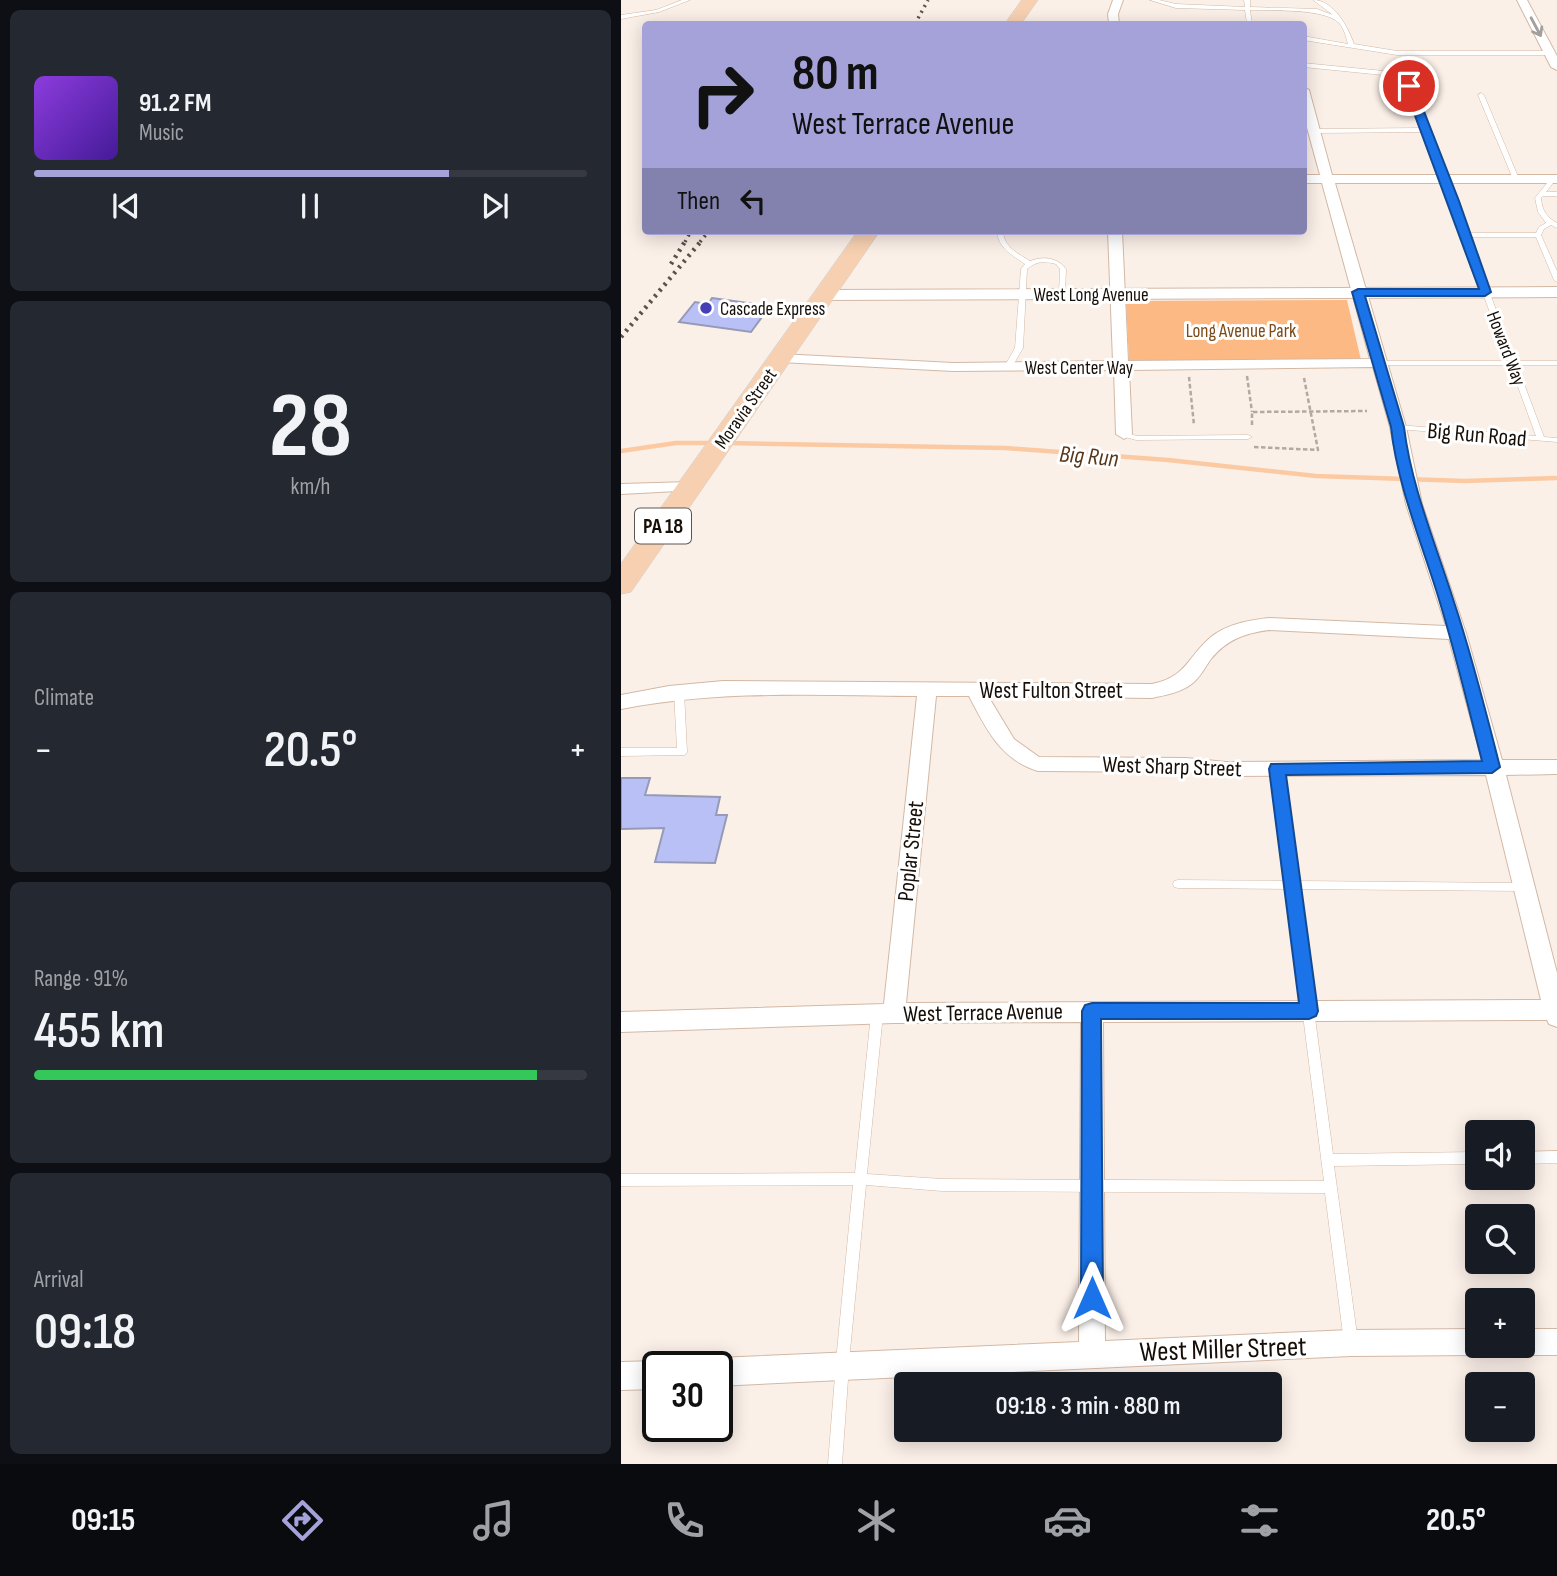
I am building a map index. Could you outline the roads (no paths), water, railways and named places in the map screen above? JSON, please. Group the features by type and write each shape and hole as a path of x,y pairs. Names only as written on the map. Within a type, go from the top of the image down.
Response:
{"main road":[{"path":"1015,21 1030,0"},
{"name":"Moravia Street","path":"621,585 866,235"}],"street":[{"path":"1114,21 1118,0"},
{"path":"1522,0 1553,53 1557,66"},
{"path":"1309,131 1327,179 1398,427 1400,448 1457,633 1556,1012"},
{"path":"1307,179 1553,179"},
{"path":"1115,235 1124,434"},
{"name":"West Long Avenue","path":"824,295 1557,292"},
{"name":"West Center Way","path":"780,358 906,366 1008,367 1379,362"},
{"path":"621,489 697,477"},
{"name":"West Fulton Street","path":"621,702 679,692 748,687 1152,691 1168,689 1192,675 1217,642 1232,632 1259,625 1457,633"},
{"name":"Poplar Street","path":"885,1013 927,689"},
{"name":"West Sharp Street","path":"975,689 1003,737 1025,761 1037,764 1277,769 1557,767"},
{"path":"1092,1011 1092,1353"},
{"name":"West Terrace Avenue","path":"621,1022 885,1013 1556,1012"},
{"name":"West Miller Street","path":"733,1371 1092,1353 1351,1343 1465,1342"},
{"path":"1535,1342 1557,1342"},
{"path":"621,1377 642,1376"}],"lane":[{"path":"621,18 657,11 687,0"},
{"path":"1152,0 1176,6 1302,9 1337,17"},
{"path":"1247,0 1249,21"},
{"path":"1316,0 1333,11 1344,23 1351,45"},
{"path":"1307,39 1397,53 1553,53"},
{"name":"Howard Way","path":"1307,65 1349,68 1403,77 1466,234 1541,439"},
{"path":"1481,95 1516,179"},
{"path":"1309,131 1426,130"},
{"path":"1553,179 1538,198 1539,210 1554,225"},
{"path":"1542,194 1557,194"},
{"path":"1554,225 1541,228 1538,235 1557,280"},
{"path":"1466,234 1538,235"},
{"path":"999,235 1004,246 1028,263"},
{"path":"1008,367 1019,348 1024,269 1028,263 1039,260 1058,263 1063,269 1062,294"},
{"path":"1379,362 1557,363"},
{"name":"Big Run Road","path":"1398,427 1557,440"},
{"path":"1124,434 1136,438 1247,437"},
{"path":"621,752 682,752 679,692"},
{"path":"1277,769 1351,1343"},
{"path":"1178,884 1522,887"},
{"path":"835,1464 841,1366 862,1179 885,1013"},
{"path":"1535,1158 1557,1157"},
{"path":"1328,1160 1465,1158"},
{"path":"621,1180 862,1179 942,1185 1332,1187"}],"waterway":[{"name":"Big Run","path":"621,451 676,443 713,443"},
{"name":"Big Run","path":"727,443 1005,448 1168,460 1316,476 1465,481 1557,478"}],"railway":[{"path":"917,21 928,0"},
{"path":"685,242 689,235"},
{"path":"700,242 706,235"},
{"path":"671,264 686,240"},
{"path":"621,337 702,240"}],"place":[{"name":"Cascade Express","path":"706,308"}],"park label":[{"name":"Long Avenue Park","path":"1241,330"}]}
